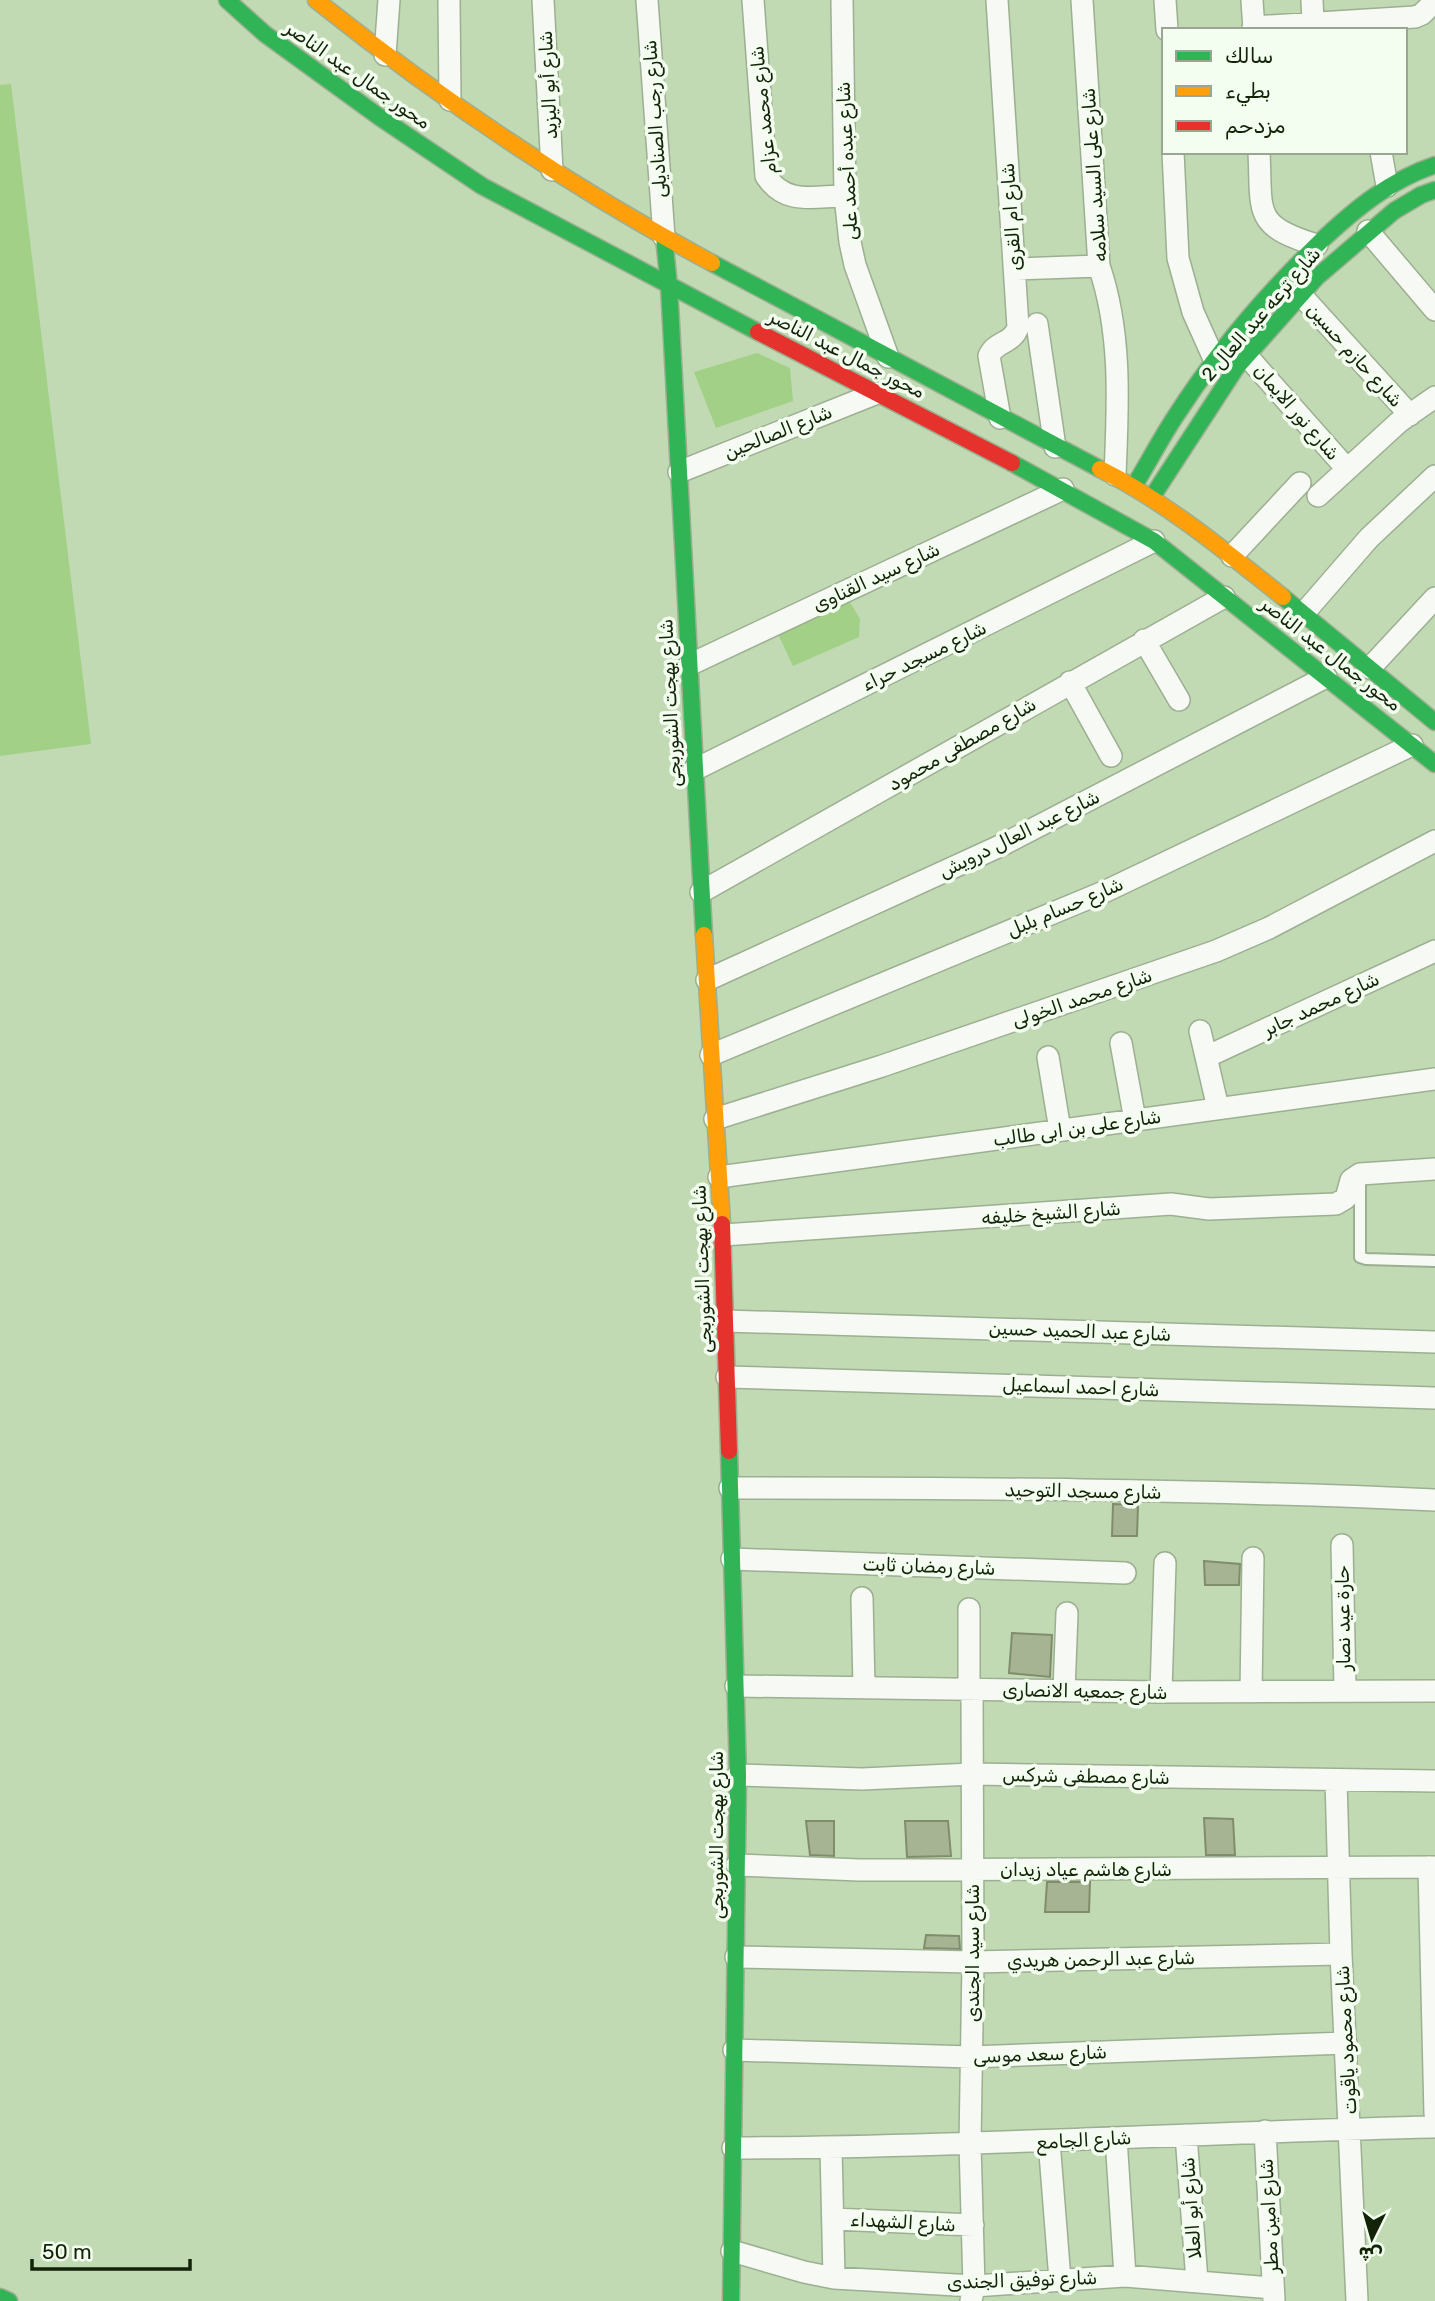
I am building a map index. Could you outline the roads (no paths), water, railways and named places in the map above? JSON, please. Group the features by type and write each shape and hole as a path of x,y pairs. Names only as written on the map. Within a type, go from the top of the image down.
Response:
{"street":[{"name":"محور جمال عبد الناصر","path":"227,0 265,34 378,116 482,186 669,286 1063,489 1154,541 1435,764"},
{"path":"385,55 388,0"},
{"path":"449,0 450,100"},
{"name":"شارع أبو اليزيد","path":"543,0 552,170"},
{"name":"شارع رجب الصناديلى","path":"647,0 664,237"},
{"name":"شارع محمد عزام","path":"753,0 766,176 782,193 791,197 845,195"},
{"name":"شارع عبده أحمد على","path":"842,0 845,195 855,265 888,357"},
{"name":"شارع ام القرى","path":"997,0 1017,332 1012,340 993,348 989,356 1000,418"},
{"name":"شارع على السيد سلامه","path":"1082,0 1100,266 1109,296 1118,375 1115,475"},
{"path":"1165,0 1167,28"},
{"path":"1252,0 1253,28 1313,23 1389,9 1422,14 1435,1"},
{"path":"1312,0 1313,23"},
{"name":"محور جمال عبد الناصر","path":"317,1 385,55 552,170 664,237 1000,418 1134,486 1232,556 1435,722"},
{"path":"1173,154 1178,258 1194,312 1215,361"},
{"path":"1259,154 1262,209 1270,224 1279,232 1317,245"},
{"path":"1381,154 1387,186"},
{"name":"شارع ترعه عبد العال 2","path":"1134,486 1180,409 1255,309 1317,245 1387,186 1418,169 1435,165"},
{"name":"شارع ترعه عبد العال 2","path":"1152,498 1209,407 1247,356 1317,277 1394,211 1435,190"},
{"path":"1368,231 1435,310"},
{"name":"شارع بهجت الشوربجى","path":"664,237 723,1235 738,1775 731,2301"},
{"path":"1015,269 1100,266"},
{"name":"شارع حازم حسين","path":"1301,295 1410,415"},
{"path":"1037,324 1055,447"},
{"name":"شارع نور الايمان","path":"1247,356 1347,469"},
{"name":"شارع الصالحين","path":"679,472 877,393"},
{"path":"1318,496 1410,415 1435,397"},
{"path":"1304,613 1369,538 1435,476"},
{"path":"1232,556 1300,483"},
{"name":"شارع سيد القناوى","path":"689,665 1063,489"},
{"name":"شارع مسجد حراء","path":"694,770 1154,541"},
{"name":"شارع مصطفى محمود","path":"701,892 1224,597"},
{"path":"1370,668 1435,598"},
{"path":"1144,640 1179,699"},
{"name":"شارع عبد العال درويش","path":"707,980 1000,846 1326,677"},
{"path":"1070,682 1111,756"},
{"name":"شارع حسام بلبل","path":"711,1055 1106,891 1412,745"},
{"name":"شارع محمد الخولى","path":"715,1119 882,1066 1216,951 1269,928 1435,841"},
{"name":"شارع محمد جابر","path":"1206,1057 1435,951"},
{"path":"1200,1031 1218,1108"},
{"path":"1121,1043 1135,1120"},
{"path":"1048,1057 1060,1130"},
{"name":"شارع على بن ابى طالب","path":"719,1177 1435,1079"},
{"path":"1360,1174 1435,1169"},
{"name":"شارع الشيخ خليفه","path":"723,1235 1171,1204 1209,1209 1336,1204 1346,1198 1351,1180 1360,1174"},
{"name":"شارع عبد الحميد حسين","path":"725,1321 1435,1342"},
{"name":"شارع احمد اسماعيل","path":"727,1377 1435,1398"},
{"name":"شارع مسجد التوحيد","path":"730,1488 966,1488 1435,1500"},
{"name":"حارة عيد نصار","path":"1342,1545 1345,1690"},
{"path":"1251,1692 1253,1558"},
{"name":"شارع رمضان ثابت","path":"732,1559 1125,1573"},
{"path":"1161,1692 1165,1563"},
{"path":"862,1598 863,1687"},
{"name":"شارع سيد الجندى","path":"969,1609 973,2293"},
{"path":"1064,1691 1067,1613"},
{"path":"1435,1680 1435,1691"},
{"name":"شارع جمعيه الانصارى","path":"736,1686 1161,1692 1435,1691"},
{"name":"شارع مصطفى شركس","path":"738,1775 863,1779 972,1774 1435,1781"},
{"name":"شارع محمود ياقوت","path":"1336,1780 1357,2301"},
{"name":"شارع هاشم عياد زيدان","path":"737,1865 859,1870 1432,1867"},
{"path":"1432,1867 1435,2114"},
{"name":"شارع عبد الرحمن هريدي","path":"736,1957 973,1962 1341,1954"},
{"name":"شارع سعد موسى","path":"734,2050 971,2057 1346,2043"},
{"name":"شارع الجامع","path":"733,2148 971,2144 1265,2131 1435,2127"},
{"name":"شارع امين مطر","path":"1265,2131 1274,2294"},
{"name":"شارع أبو العلا","path":"1186,2135 1199,2288"},
{"path":"1116,2138 1125,2276"},
{"path":"1049,2141 1060,2280"},
{"path":"831,2148 834,2278"},
{"name":"شارع الشهداء","path":"833,2219 972,2225"},
{"name":"شارع توفيق الجندى","path":"732,2251 834,2278 973,2293 1060,2280 1125,2276 1199,2288 1274,2294"},
{"path":"0,2297 9,2301"}],"lane":[{"path":"1360,1174 1360,1257 1435,1261"}]}
